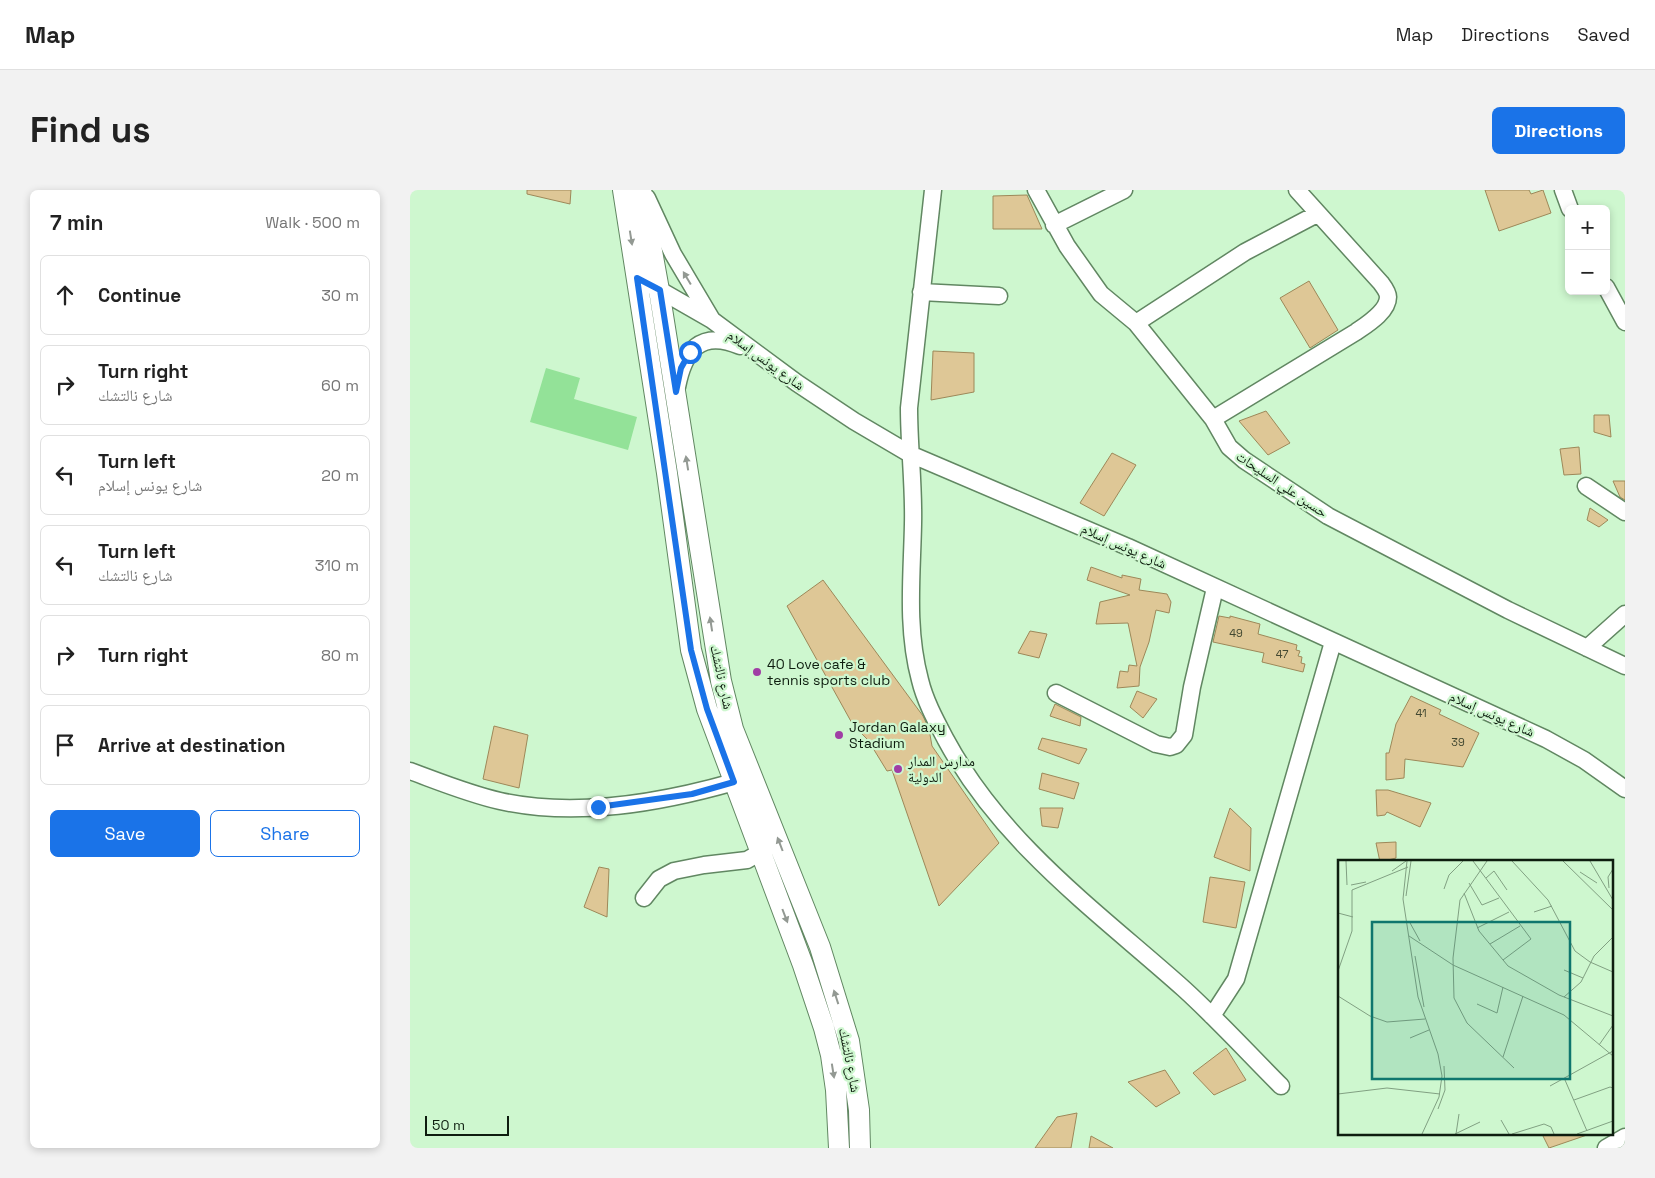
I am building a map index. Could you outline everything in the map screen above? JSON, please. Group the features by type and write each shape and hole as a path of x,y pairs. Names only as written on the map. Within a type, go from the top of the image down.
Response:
{"main road":[{"name":"شارع نالتشك","path":"623,190 691,650 707,709 806,973 831,1055 836,1090 839,1148"},
{"name":"شارع نالتشك","path":"642,190 660,290 721,681 733,729 816,938 849,1041 859,1110 860,1148"}],"street":[{"path":"642,190 673,254 712,320"},
{"path":"933,190 909,408 913,524 910,618 920,681 933,716 966,774 992,808 1037,860 1186,991 1281,1086"},
{"name":"حسين علي السليحات","path":"1036,190 1054,225 1101,294 1136,324 1213,419 1229,447 1263,474 1304,502 1501,607 1625,666"},
{"path":"1054,225 1124,190"},
{"path":"1213,419 1356,332 1373,319 1385,305 1388,297 1381,282 1297,190"},
{"path":"1563,190 1569,205"},
{"path":"1136,324 1245,252 1317,214"},
{"name":"شارع يونس إسلام","path":"637,278 712,320 749,349 854,422 910,454 1065,519 1546,739 1584,760 1625,789"},
{"path":"922,292 1000,296"},
{"path":"1610,294 1625,322"},
{"path":"676,392 684,359 702,343 720,340 749,349"},
{"path":"1586,486 1625,512"},
{"path":"1056,693 1156,744 1170,747 1176,745 1184,735 1192,687 1215,588"},
{"path":"1587,648 1625,614"},
{"path":"1212,1016 1236,979 1333,642"},
{"path":"410,771 454,788 500,801 564,809 598,807 692,794 734,782"},
{"path":"644,898 659,879 674,871 747,860 761,852"},
{"path":"1606,1148 1625,1137"}],"green space":[{"path":"546,368 580,378 574,399 637,417 628,450 530,422"}],"building":[{"path":"527,190 571,190 570,204 527,194"},
{"path":"1485,190 1529,190 1531,194 1543,190 1551,213 1499,231"},
{"path":"1027,195 1042,229 993,229 993,196"},
{"path":"1309,281 1338,330 1310,348 1280,298"},
{"path":"933,351 974,353 974,392 931,400"},
{"path":"1266,411 1290,443 1268,455 1239,421"},
{"path":"1594,415 1609,415 1611,437 1594,432"},
{"path":"1579,447 1581,474 1564,475 1560,449"},
{"path":"1112,453 1136,465 1104,516 1080,503"},
{"path":"1613,481 1625,481 1625,500 1620,497"},
{"path":"1590,508 1608,520 1599,527 1587,520"},
{"path":"1091,567 1122,578 1122,575 1141,579 1139,590 1167,594 1171,602 1169,613 1156,610 1149,642 1140,667 1139,686 1117,688 1120,671 1128,672 1129,665 1137,666 1128,623 1096,624 1100,602 1130,595 1087,580"},
{"path":"823,580 923,716 929,729 932,746 999,843 939,906 892,770 887,771 868,740 853,725 787,606"},
{"path":"1219,616 1230,618 1230,616 1260,624 1258,634 1297,645 1296,650 1300,651 1298,656 1302,657 1301,663 1305,664 1303,672 1262,662 1264,653 1213,642"},
{"path":"1030,631 1047,634 1039,658 1018,653"},
{"path":"1137,691 1157,699 1143,718 1130,707"},
{"path":"1411,696 1441,710 1439,714 1479,733 1463,767 1405,759 1404,778 1386,780 1386,753 1389,753 1396,724"},
{"path":"1055,704 1081,717 1080,726 1050,716"},
{"path":"494,726 528,735 519,788 483,779"},
{"path":"1042,738 1087,749 1079,764 1038,749"},
{"path":"1042,773 1079,783 1074,799 1039,789"},
{"path":"1376,790 1388,790 1431,803 1420,827 1387,812 1385,815 1377,816"},
{"path":"1040,808 1063,808 1058,828 1042,826"},
{"path":"1230,808 1251,828 1250,871 1214,857"},
{"path":"1396,842 1396,858 1380,860 1376,843"},
{"path":"599,867 609,869 607,917 584,907"},
{"path":"1210,877 1245,882 1236,928 1203,922"},
{"path":"1226,1048 1246,1080 1214,1095 1193,1073"},
{"path":"1165,1070 1180,1093 1156,1107 1128,1082"},
{"path":"1077,1113 1071,1148 1035,1148 1057,1117"},
{"path":"1091,1136 1113,1148 1089,1148"},
{"path":"1543,1136 1584,1136 1549,1148"}],"place":[{"name":"40 Love cafe & tennis sports club","path":"757,672"},
{"name":"Jordan Galaxy Stadium","path":"839,735"},
{"name":"مدارس المدار الدولية","path":"898,769"}],"route":[{"path":"598,807 692,794 734,782 707,709 697,678 691,650 667,473 637,278 660,290 676,392 684,359 690,352"}]}
